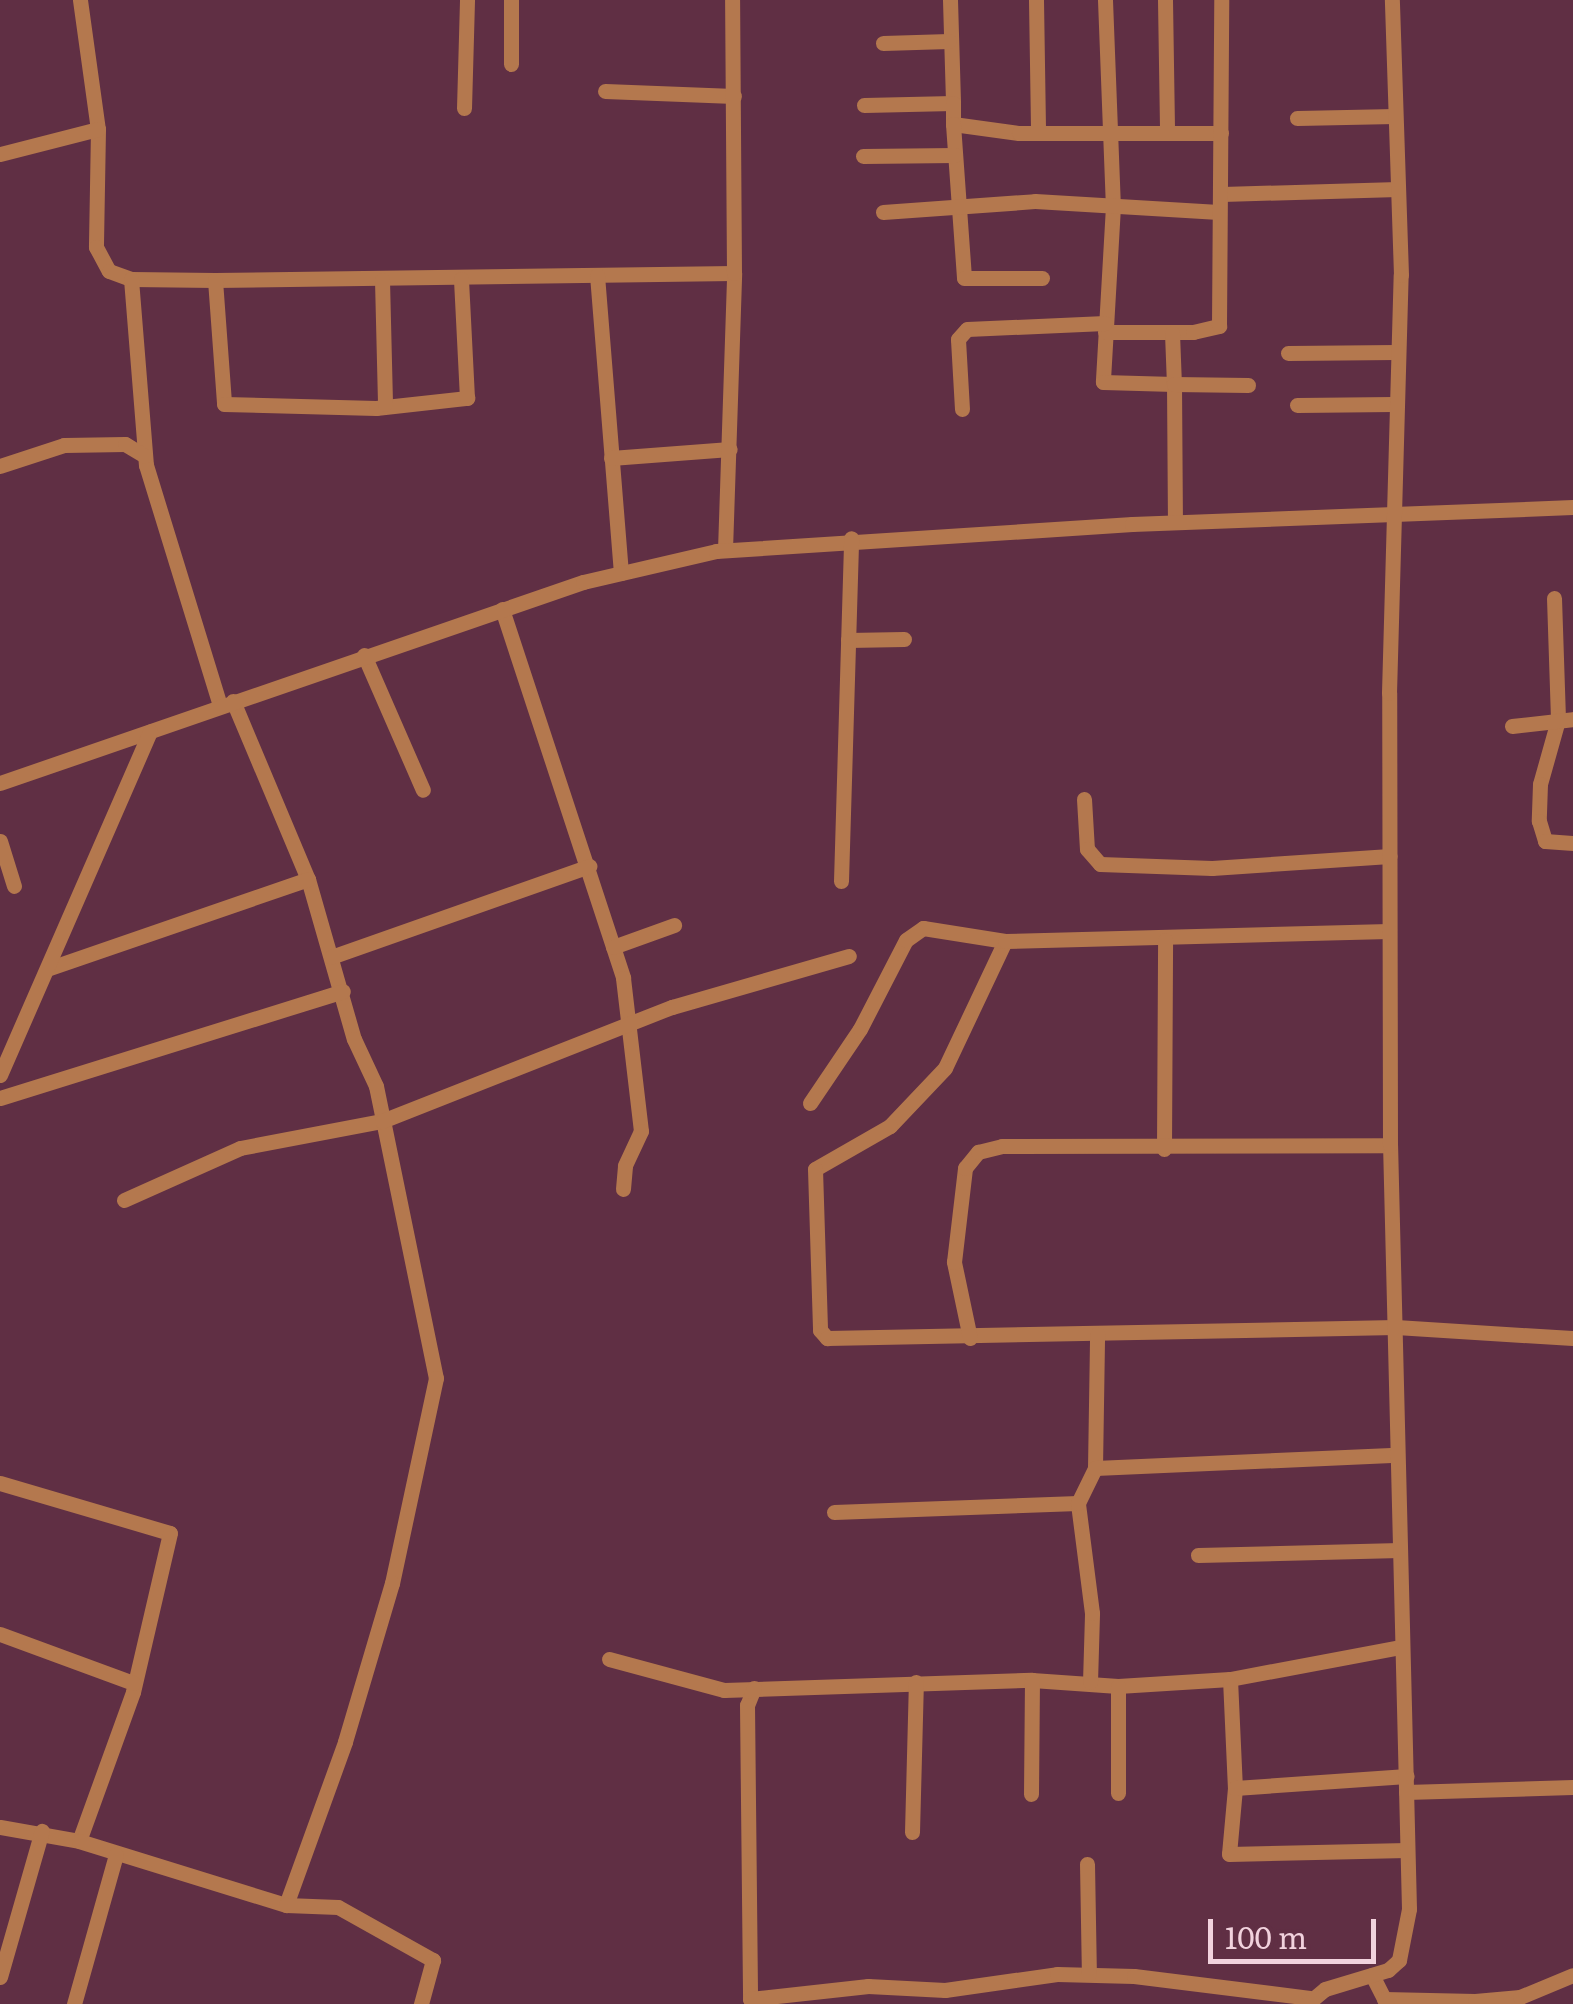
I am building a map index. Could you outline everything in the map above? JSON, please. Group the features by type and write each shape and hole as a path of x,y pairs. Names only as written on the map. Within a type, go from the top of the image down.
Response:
{"street":[{"path":"80,0 98,129 96,246 109,272 131,279 214,280 734,273"},
{"path":"464,108 468,0"},
{"path":"511,0 512,64"},
{"path":"725,550 734,273 732,0"},
{"path":"950,0 955,206 964,278 1042,278"},
{"path":"1036,0 1038,133"},
{"path":"1105,0 1113,206 1105,327 1106,384 1248,385"},
{"path":"1165,0 1167,129"},
{"path":"962,409 958,340 968,329 1105,327 1172,332 1219,326 1222,0"},
{"path":"754,1688 747,1705 746,1991 760,1999 805,1999 868,1986 945,1997 1089,1974 1308,2001 1388,1970 1404,1951 1406,1784 1390,1145 1393,404 1398,188 1392,0"},
{"path":"883,43 949,41"},
{"path":"605,91 734,96"},
{"path":"864,104 953,104"},
{"path":"1297,118 1395,116"},
{"path":"953,124 1038,133 1167,129 1221,134"},
{"path":"0,154 98,129"},
{"path":"863,156 955,156"},
{"path":"1222,194 1398,188"},
{"path":"882,212 955,206 1113,206 1220,212"},
{"path":"597,275 620,574"},
{"path":"131,279 145,456 227,703 308,880 382,1121 436,1378 392,1583 346,1742 286,1905"},
{"path":"214,280 224,404 385,404 467,398 460,279"},
{"path":"382,280 385,404"},
{"path":"1172,332 1175,521"},
{"path":"1288,353 1396,352"},
{"path":"1296,404 1393,404"},
{"path":"0,466 64,445 125,444 145,456"},
{"path":"611,458 730,449"},
{"path":"0,783 502,609 620,574 725,550 852,538 1175,521 1573,507"},
{"path":"841,881 852,538"},
{"path":"1554,598 1566,720 1540,784 1539,821 1544,840 1573,842"},
{"path":"502,609 613,946 629,1024 641,1131 624,1166 623,1189"},
{"path":"848,640 904,638"},
{"path":"364,655 423,790"},
{"path":"1512,726 1566,720"},
{"path":"0,1076 150,730"},
{"path":"1084,799 1087,849 1100,864 1212,868 1390,856"},
{"path":"0,841 14,886"},
{"path":"331,957 589,866"},
{"path":"50,968 308,880"},
{"path":"613,946 674,925"},
{"path":"810,1103 860,1029 906,940 923,928 1006,941 1165,940 1389,931"},
{"path":"1164,1149 1165,940"},
{"path":"1006,941 945,1068 890,1126 820,1165 814,1176 823,1335 839,1342 1396,1327 1573,1338"},
{"path":"124,1200 240,1148 382,1121 629,1024 849,956"},
{"path":"0,1098 343,991"},
{"path":"970,1338 954,1262 965,1168 978,1152 1002,1146 1164,1149 1390,1145"},
{"path":"1090,1682 1092,1613 1078,1503 1095,1468 1097,1334"},
{"path":"1095,1468 1396,1455"},
{"path":"0,1483 170,1533 132,1683 79,1841"},
{"path":"834,1512 1078,1503"},
{"path":"1198,1555 1400,1550"},
{"path":"0,1634 132,1683"},
{"path":"609,1659 652,1666 705,1687 1032,1680 1118,1686 1230,1679 1400,1647"},
{"path":"1230,1679 1236,1788 1229,1854 1407,1850"},
{"path":"1031,1794 1032,1680"},
{"path":"912,1832 916,1682"},
{"path":"1118,1686 1118,1792"},
{"path":"1236,1788 1406,1784 1573,1787"},
{"path":"0,1827 42,1831 79,1841 116,1856 286,1905 338,1907 422,1949 432,1960 421,2004"},
{"path":"0,1977 42,1831"},
{"path":"74,2004 116,1856"},
{"path":"1087,1864 1089,1974"},
{"path":"1372,1975 1384,1999 1474,2001 1520,1997 1573,1975"}]}
